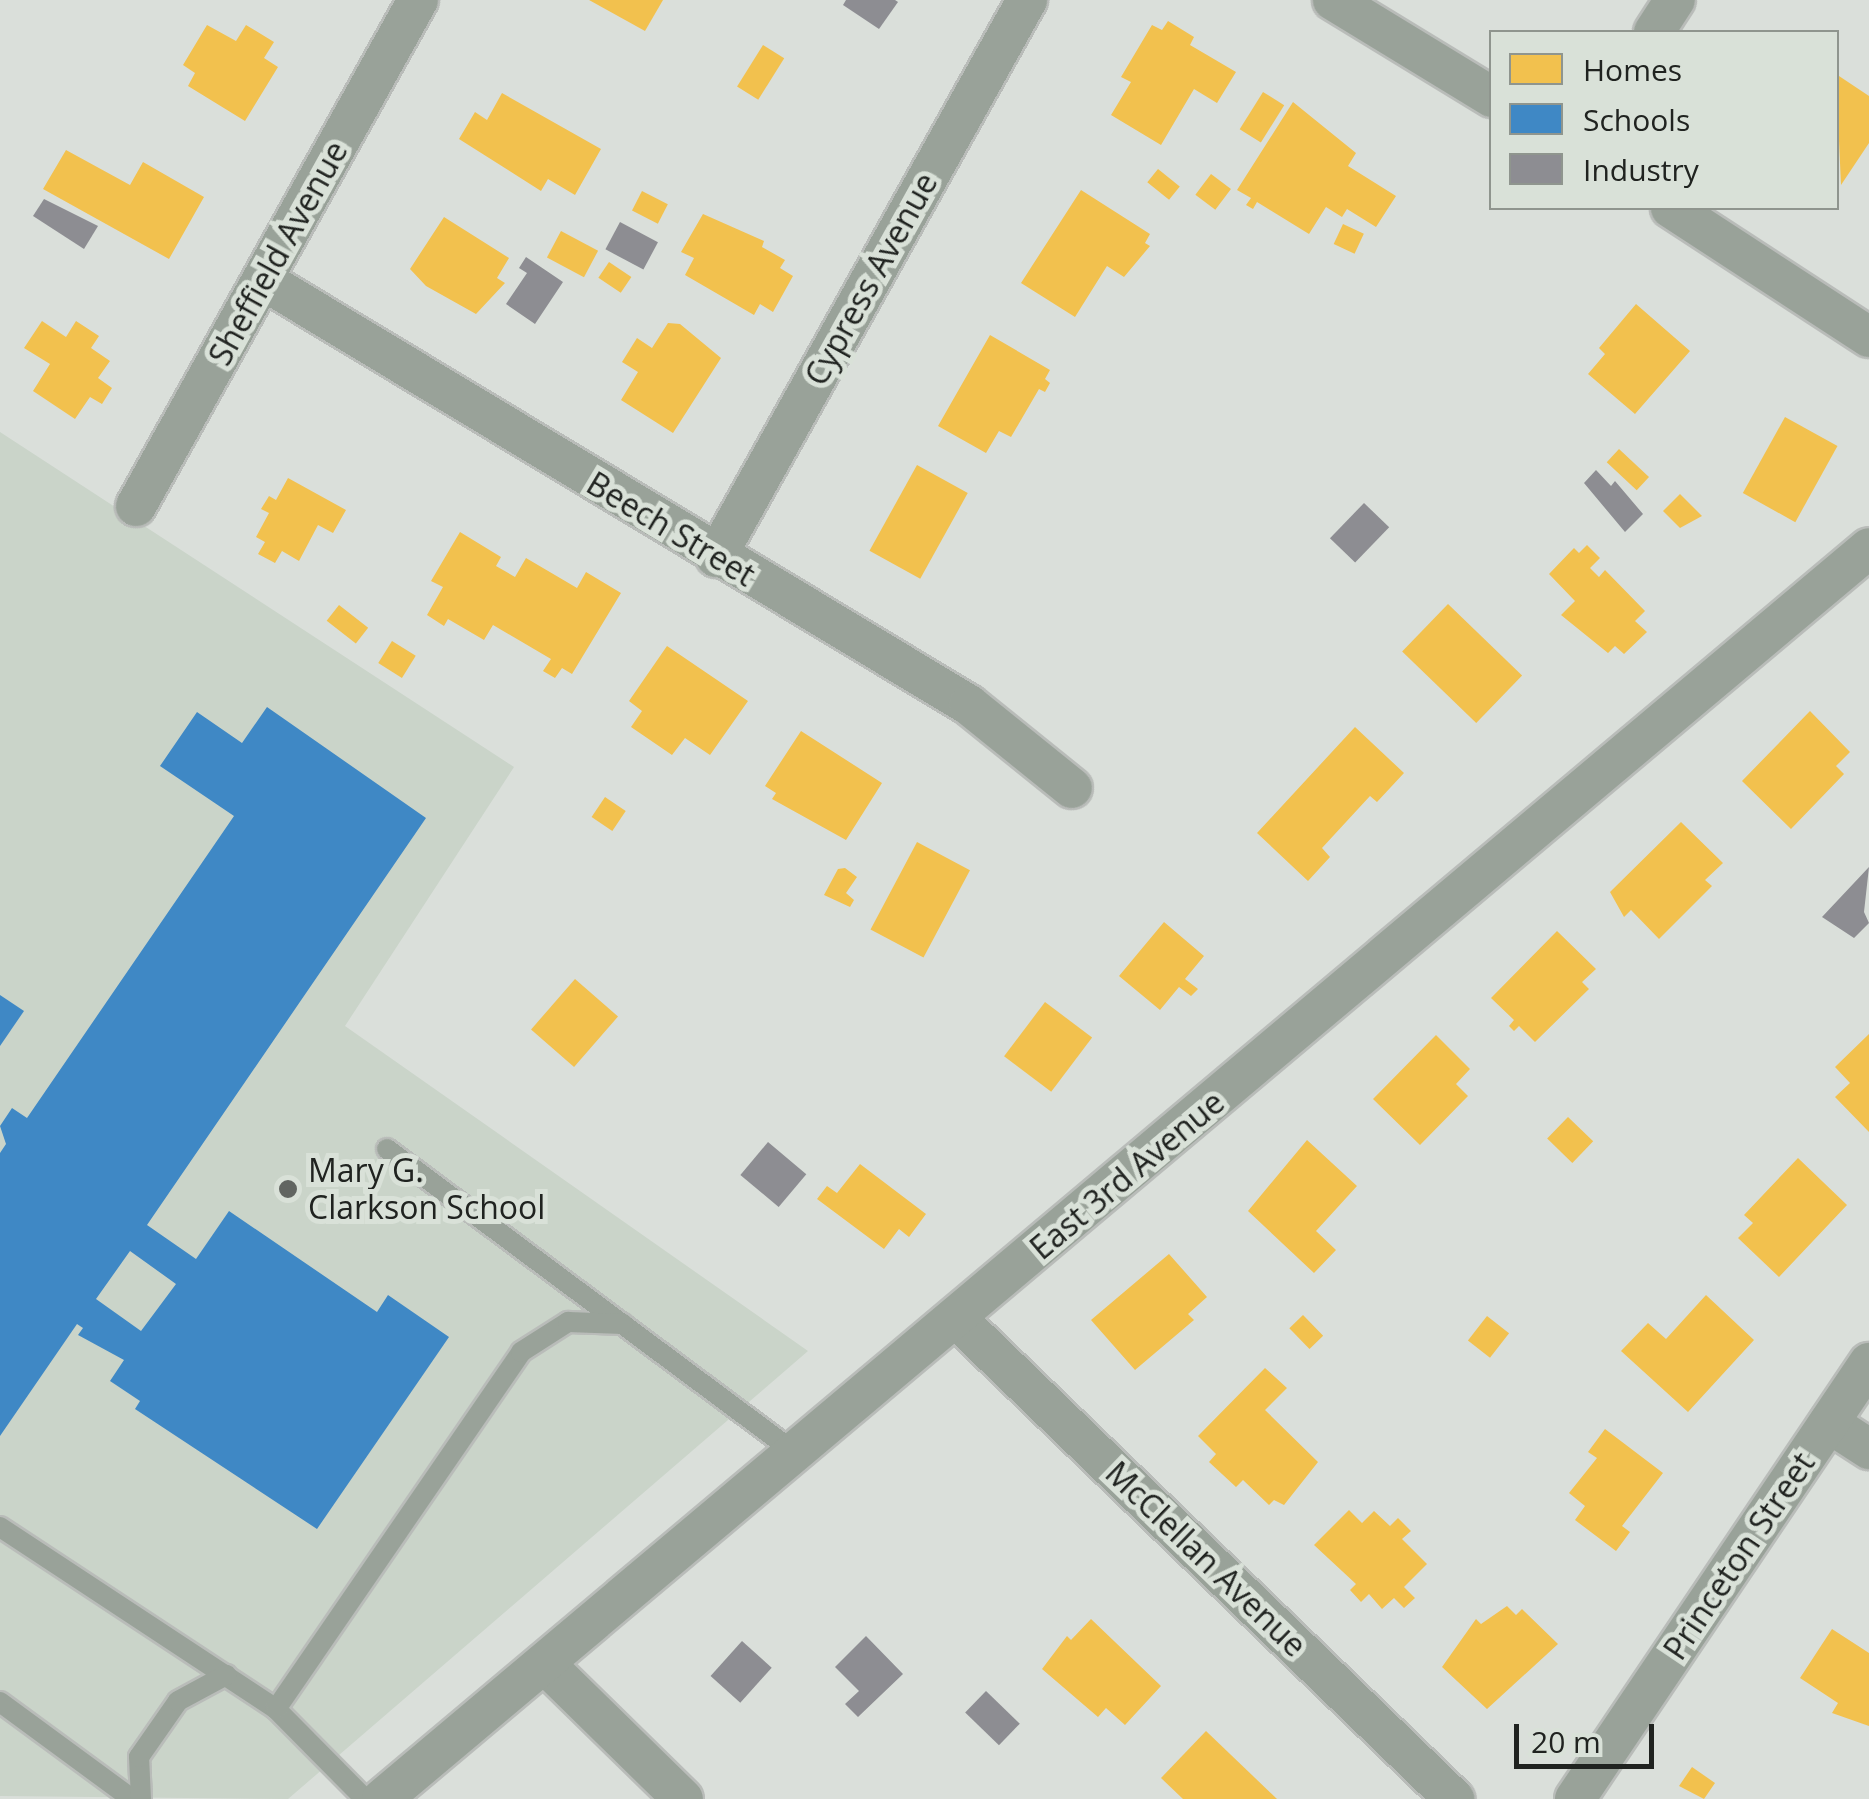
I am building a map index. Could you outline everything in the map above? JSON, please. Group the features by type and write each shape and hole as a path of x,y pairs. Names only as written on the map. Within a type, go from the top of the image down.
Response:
{"street":[{"name":"Sheffield Avenue","path":"136,506 418,0"},
{"name":"Cypress Avenue","path":"716,558 1026,0"},
{"path":"1334,0 1489,95"},
{"path":"1655,30 1675,0"},
{"path":"1674,210 1869,338"},
{"name":"Beech Street","path":"264,280 716,558 969,706 1072,788"},
{"name":"East 3rd Avenue","path":"382,1799 958,1320 1869,548"},
{"name":"McClellan Avenue","path":"958,1320 1454,1799"},
{"name":"Princeton Street","path":"1575,1799 1869,1363"},
{"path":"1829,1423 1869,1449"},
{"path":"545,1664 683,1799"}],"lane":[{"path":"387,1149 797,1454"},
{"path":"276,1710 521,1352 568,1322 622,1324"},
{"path":"0,1528 276,1710 365,1799"},
{"path":"141,1799 139,1758 178,1702 226,1675"},
{"path":"0,1702 132,1799"}],"shaded area":[{"name":"Mary G. Clarkson School","path":"0,432 514,767 345,1026 808,1351 288,1799 0,1796"}],"building: Homes":[{"path":"589,0 663,0 645,31"},
{"path":"1168,21 1194,37 1190,45 1236,72 1217,103 1194,89 1161,145 1111,115 1131,82 1121,77 1152,25 1162,30"},
{"path":"207,25 236,41 246,25 274,42 264,58 278,67 245,121 188,86 195,73 183,65"},
{"path":"763,45 784,58 758,100 737,87"},
{"path":"1839,76 1869,96 1869,143 1841,185"},
{"path":"1263,92 1284,105 1261,143 1240,129"},
{"path":"502,93 601,149 575,195 548,179 541,191 459,139 475,112 487,120"},
{"path":"1293,102 1356,153 1348,166 1396,196 1376,227 1347,209 1342,217 1326,207 1309,234 1257,202 1253,209 1246,205 1251,198 1237,190"},
{"path":"66,150 130,185 143,162 204,197 169,259 43,189"},
{"path":"1158,169 1180,187 1169,200 1147,182"},
{"path":"1211,174 1231,189 1215,210 1195,195"},
{"path":"1081,190 1150,234 1145,243 1150,246 1124,277 1107,266 1075,317 1021,283"},
{"path":"642,191 668,204 658,224 632,211"},
{"path":"703,214 764,241 762,247 785,260 780,268 793,276 773,312 760,304 754,315 685,275 694,258 681,252"},
{"path":"444,217 509,258 497,278 505,283 476,314 426,286 410,269"},
{"path":"1343,224 1364,234 1355,254 1334,244"},
{"path":"561,231 598,251 584,277 547,257"},
{"path":"609,262 631,277 621,293 598,278"},
{"path":"1636,304 1690,351 1635,414 1588,374 1605,354 1599,348"},
{"path":"42,321 66,337 76,321 99,336 91,348 110,361 98,378 112,388 102,404 90,397 75,419 33,391 50,364 24,348"},
{"path":"668,323 680,324 721,358 673,433 621,400 638,372 622,362 637,338 652,348"},
{"path":"990,335 1050,370 1045,379 1050,383 1045,392 1039,389 1011,437 999,431 986,453 938,426"},
{"path":"1785,417 1837,446 1795,522 1743,493"},
{"path":"1619,449 1649,477 1637,490 1607,462"},
{"path":"917,465 968,493 920,579 869,551"},
{"path":"288,478 346,510 333,533 318,525 299,561 282,551 275,563 258,554 265,542 256,537 269,513 261,509 269,496 276,500"},
{"path":"1680,494 1702,516 1680,528 1663,511"},
{"path":"460,532 501,557 496,566 515,577 526,558 577,588 586,572 621,593 572,674 562,668 555,678 543,671 551,659 493,625 484,640 448,619 444,626 427,615 443,587 431,581"},
{"path":"1587,545 1600,558 1590,568 1599,577 1605,570 1645,611 1635,621 1647,632 1624,654 1615,646 1608,653 1561,615 1575,601 1549,574 1574,548 1579,553"},
{"path":"1448,604 1522,676 1476,723 1402,651"},
{"path":"339,605 368,628 356,644 327,621"},
{"path":"392,641 416,656 402,678 378,663"},
{"path":"667,646 748,701 710,755 685,738 672,755 631,727 642,711 629,701"},
{"path":"1810,711 1850,752 1836,766 1844,774 1791,829 1742,781"},
{"path":"1355,727 1404,773 1377,802 1370,796 1322,848 1330,857 1308,881 1257,833"},
{"path":"801,731 882,783 846,840 772,799 776,793 765,786"},
{"path":"605,797 626,811 612,831 592,817"},
{"path":"1681,822 1723,863 1705,880 1712,886 1659,939 1631,910 1624,917 1610,892"},
{"path":"917,842 970,870 923,958 871,929"},
{"path":"845,868 857,877 846,893 854,900 850,907 824,895 838,869"},
{"path":"1164,922 1204,956 1185,979 1198,989 1191,996 1179,987 1160,1010 1119,976"},
{"path":"1557,931 1596,969 1582,982 1589,989 1535,1042 1519,1026 1514,1031 1509,1026 1514,1020 1491,998"},
{"path":"575,979 618,1016 574,1067 531,1030"},
{"path":"1045,1002 1092,1038 1051,1092 1004,1056"},
{"path":"1869,1034 1869,1132 1835,1097 1850,1083 1835,1067"},
{"path":"1436,1035 1470,1069 1456,1084 1468,1096 1420,1145 1373,1099"},
{"path":"1568,1117 1593,1141 1572,1163 1547,1139"},
{"path":"1307,1140 1357,1186 1316,1231 1336,1250 1314,1273 1248,1211"},
{"path":"1798,1158 1847,1205 1779,1277 1738,1238 1753,1223 1744,1215"},
{"path":"860,1164 926,1214 909,1237 899,1229 884,1249 817,1199 827,1186 837,1193"},
{"path":"1169,1254 1207,1297 1188,1314 1194,1320 1135,1370 1091,1320"},
{"path":"1706,1295 1754,1340 1688,1412 1621,1351 1648,1323 1666,1339"},
{"path":"1303,1315 1323,1336 1309,1349 1289,1328"},
{"path":"1487,1316 1509,1333 1490,1358 1468,1340"},
{"path":"1265,1368 1287,1388 1265,1410 1318,1462 1284,1505 1274,1500 1269,1505 1243,1480 1236,1487 1209,1462 1216,1454 1198,1436"},
{"path":"1605,1429 1663,1473 1622,1526 1630,1532 1616,1551 1575,1520 1585,1506 1569,1493 1597,1458 1588,1452"},
{"path":"1349,1510 1362,1523 1374,1511 1390,1526 1398,1518 1411,1531 1402,1539 1427,1564 1404,1587 1415,1598 1404,1608 1394,1598 1382,1609 1369,1594 1361,1602 1350,1590 1356,1584 1314,1545"},
{"path":"1507,1606 1516,1615 1522,1609 1558,1644 1487,1709 1442,1667 1476,1619 1481,1624"},
{"path":"1091,1619 1161,1686 1125,1725 1106,1708 1098,1717 1042,1669 1067,1636 1071,1640"},
{"path":"1832,1629 1869,1653 1869,1726 1832,1713 1838,1703 1800,1678"},
{"path":"1206,1731 1277,1799 1183,1799 1161,1778"},
{"path":"1692,1767 1715,1783 1704,1799 1679,1786"}],"building: Schools":[{"path":"267,707 426,818 147,1225 196,1259 229,1211 377,1312 388,1295 449,1337 317,1529 135,1409 140,1401 110,1381 124,1360 78,1335 83,1328 77,1324 0,1436 0,1153 6,1144 0,1126 12,1108 27,1118 234,816 160,766 197,712 242,743","holes":["130,1251 176,1284 141,1331 96,1299"]},
{"path":"0,995 24,1011 0,1046"}],"building: Industry":[{"path":"846,0 898,2 879,29 843,5"},
{"path":"44,199 98,226 84,249 33,216"},
{"path":"620,222 658,242 643,270 605,249"},
{"path":"526,257 563,282 535,324 506,304 527,273 519,268"},
{"path":"1596,470 1611,486 1615,481 1643,514 1625,532 1584,483"},
{"path":"1364,503 1389,527 1355,563 1330,538"},
{"path":"1869,867 1864,912 1869,923 1854,938 1822,917"},
{"path":"768,1142 806,1174 779,1207 740,1175"},
{"path":"866,1636 903,1674 858,1717 845,1704 859,1691 835,1667"},
{"path":"742,1641 772,1668 740,1703 711,1676"},
{"path":"986,1691 1020,1724 999,1745 965,1713"}],"place":[{"name":"Mary G. Clarkson School","path":"288,1189"}]}
